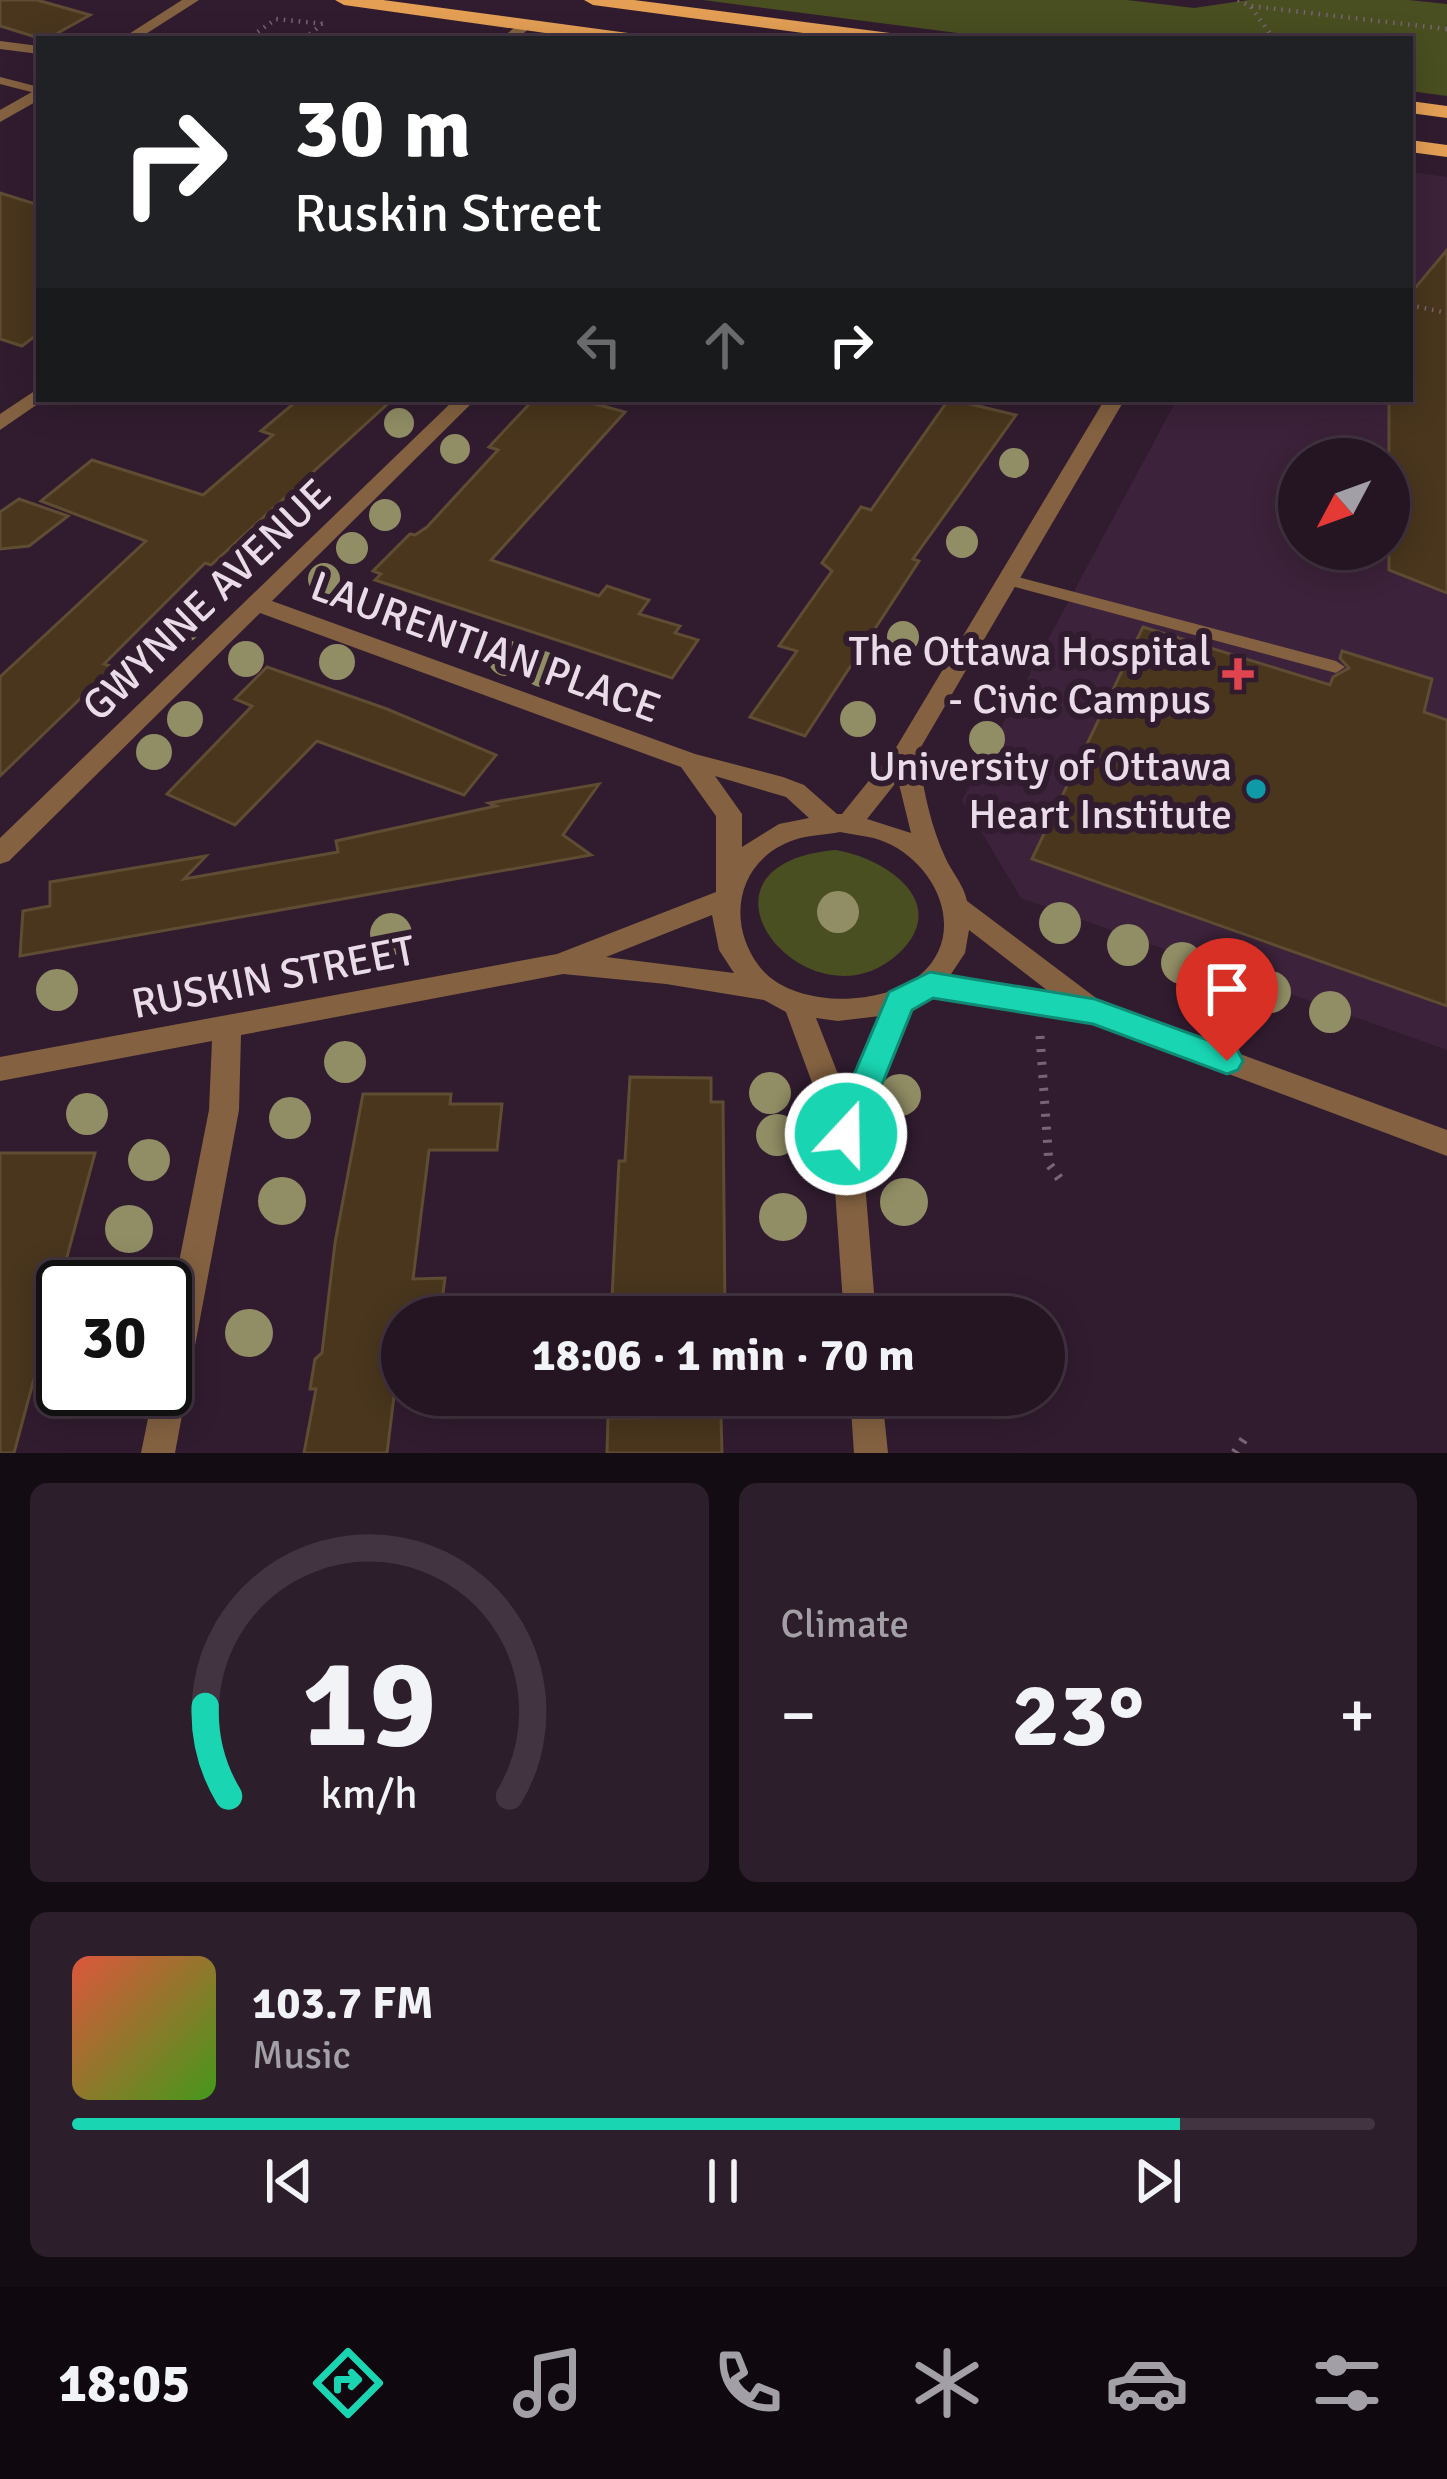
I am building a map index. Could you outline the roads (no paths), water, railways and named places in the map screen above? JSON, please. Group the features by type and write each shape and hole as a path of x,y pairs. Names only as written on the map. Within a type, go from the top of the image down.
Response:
{"main road":[{"path":"344,0 606,36"},
{"path":"593,0 656,4 870,36"},
{"path":"1413,107 1447,112"},
{"path":"1413,146 1447,151"}],"street":[{"path":"133,36 192,0"},
{"path":"512,36 526,25"},
{"path":"0,45 36,50"},
{"path":"0,117 36,94"},
{"path":"0,424 36,396"},
{"name":"GWYNNE AVENUE","path":"0,854 463,402"},
{"path":"840,823 906,752 1113,402"},
{"name":"LAURENTIAN PLACE","path":"256,604 689,760 795,791 840,823"},
{"path":"906,752 913,802 933,860 951,883 961,910 956,950 930,985 900,1001 849,1010 783,996 746,971 730,949 722,924 726,889 746,856 770,838 840,823 895,836 933,860"},
{"name":"LAURENTIAN PLACE","path":"689,760 729,814 726,889"},
{"name":"RUSKIN STREET","path":"0,1069 560,964 726,889"},
{"path":"961,910 1095,1012"},
{"name":"RUSKIN STREET","path":"560,964 667,973 783,996"},
{"path":"930,985 1095,1012 1447,1143"},
{"path":"783,996 846,1134 858,1296"},
{"path":"846,1134 900,1001"},
{"path":"158,1453 224,1110 227,1029"},
{"path":"868,1416 871,1453"}],"lane":[{"path":"0,80 36,91"},
{"path":"1010,580 1336,667"}],"place":[{"name":"The Ottawa Hospital - Civic Campus","path":"1238,674"},
{"name":"University of Ottawa Heart Institute","path":"1256,789"}]}
